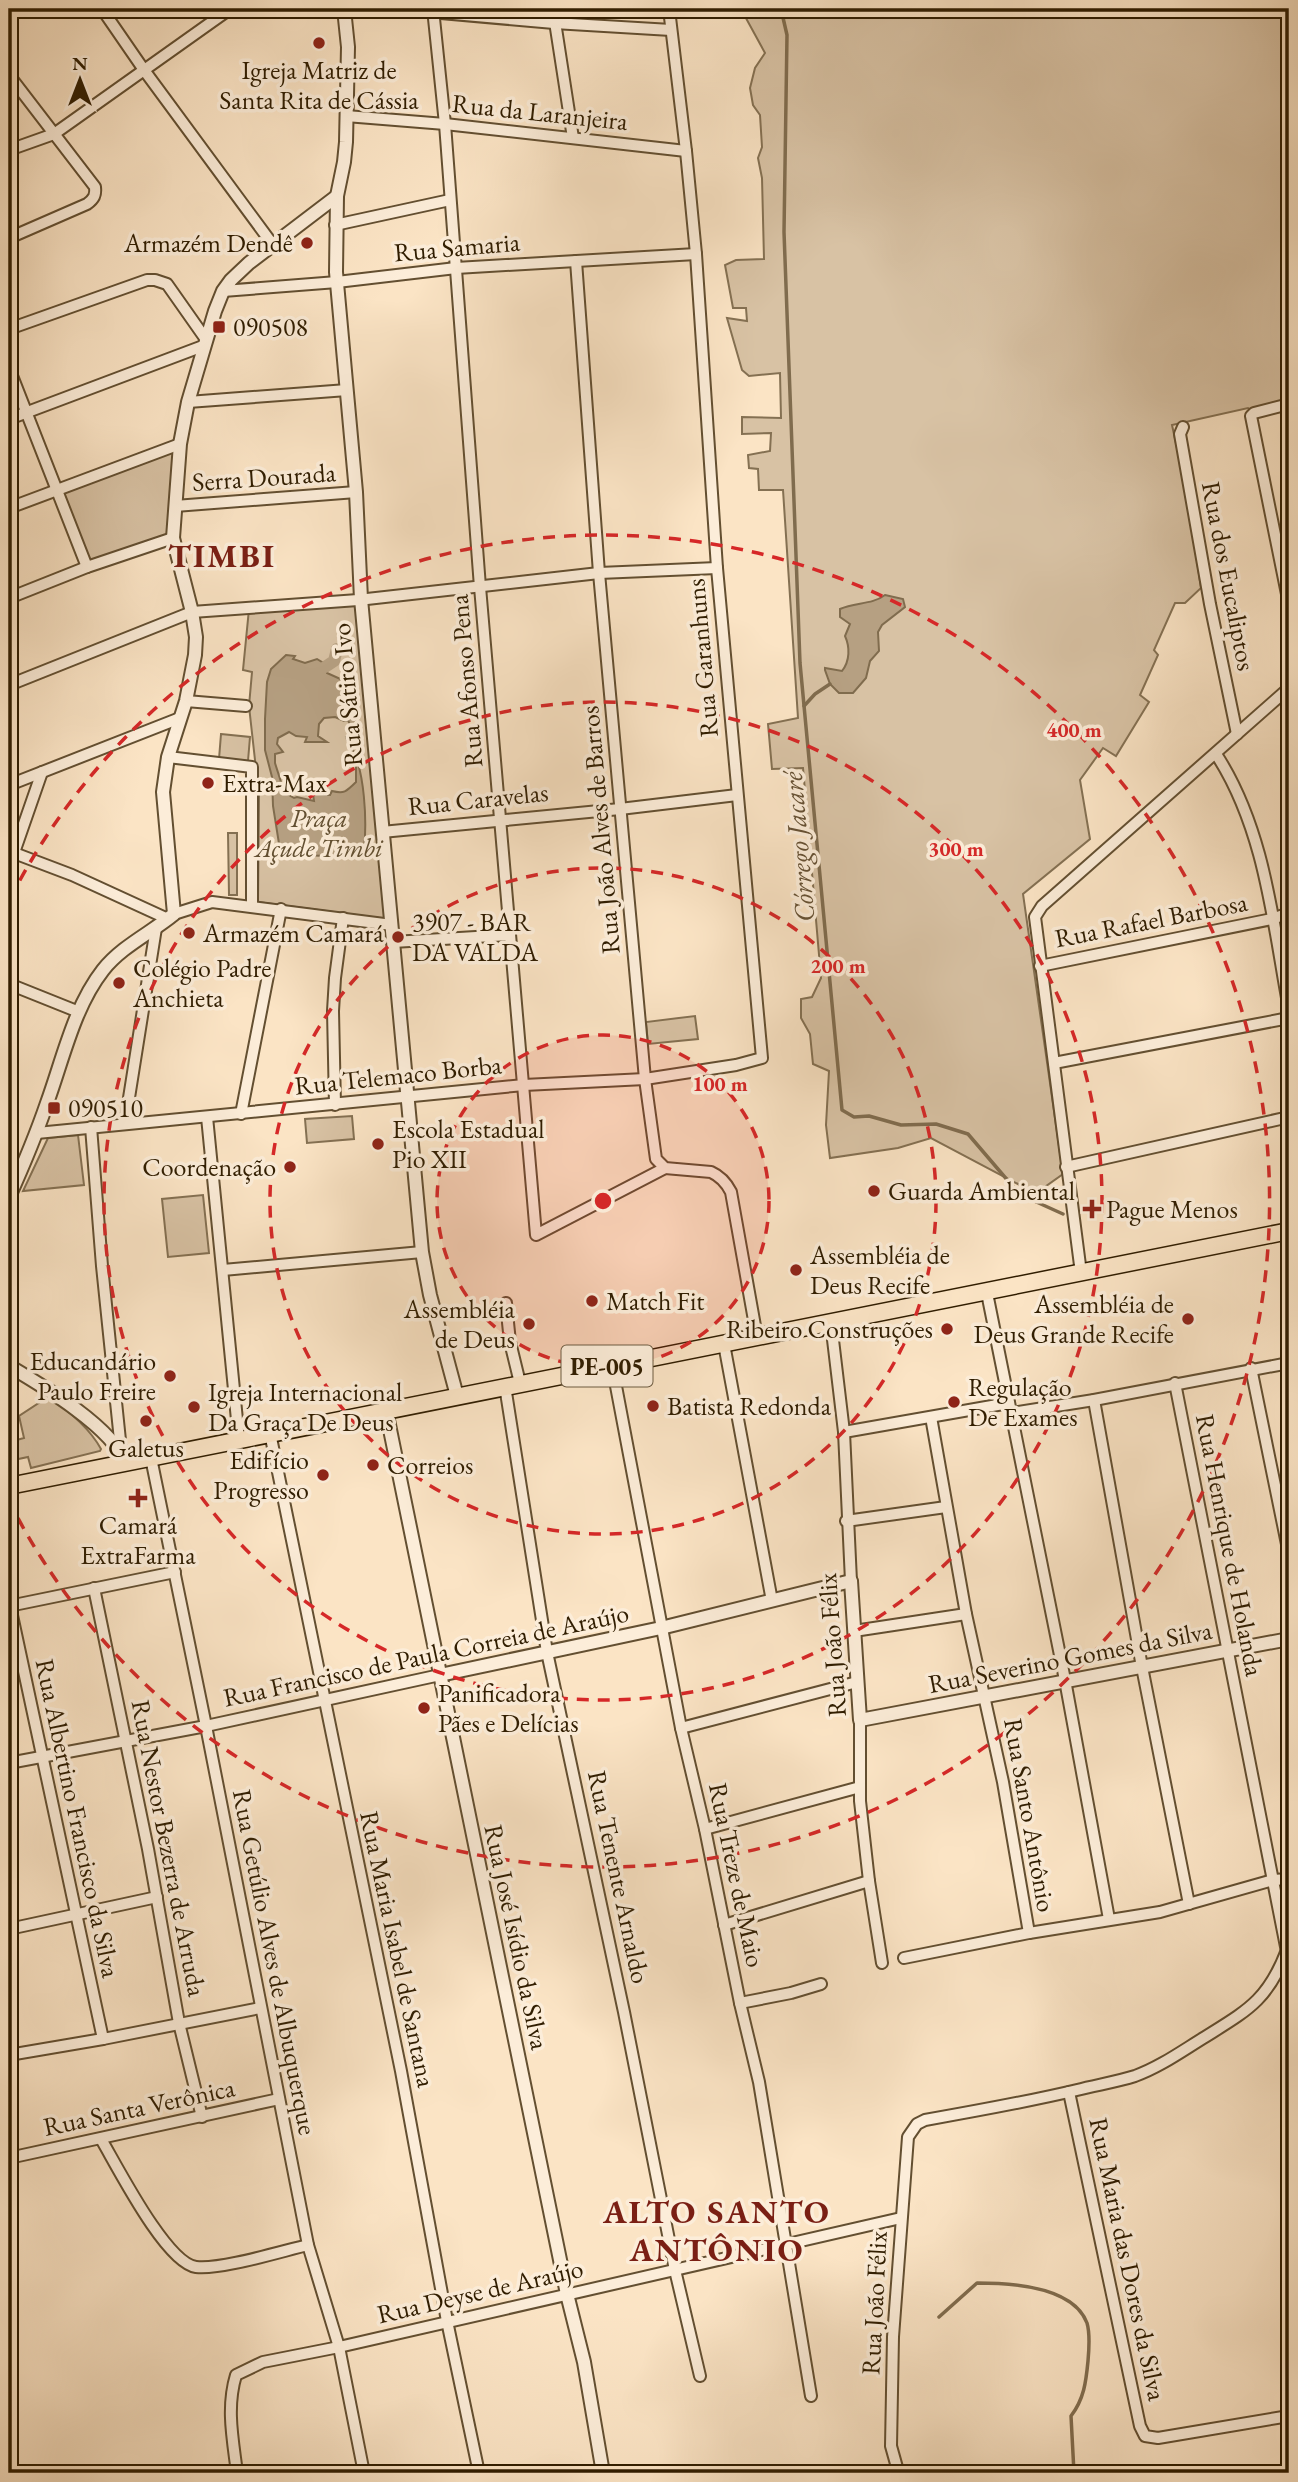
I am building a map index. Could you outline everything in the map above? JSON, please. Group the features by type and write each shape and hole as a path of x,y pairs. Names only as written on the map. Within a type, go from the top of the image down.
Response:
{"main road":[{"name":"PE-005","path":"9,1486 123,1456 151,1458 1289,1231"}],"street":[{"path":"102,9 273,245"},
{"path":"9,150 54,134 230,9"},
{"name":"Rua Sátiro Ivo","path":"344,9 348,47 346,116 344,162 337,196 335,225 337,282 356,492 361,599 422,1252 430,1295 457,1396"},
{"path":"396,9 671,30"},
{"path":"553,9 573,138"},
{"name":"Rua Garanhuns","path":"669,9 687,151 717,568 762,1058"},
{"name":"Rua Afonso Pena","path":"433,11 445,124 480,587 536,1235 665,1168"},
{"path":"9,75 94,187 94,197 87,204 9,239"},
{"name":"Rua da Laranjeira","path":"346,116 445,124 687,151"},
{"path":"171,916 163,792 168,757 186,701 196,637 173,538 180,444 188,401 204,342 223,291 240,271 337,196"},
{"path":"335,225 450,200"},
{"name":"Rua Samaria","path":"223,291 337,282 456,268 696,254"},
{"name":"Rua João Alves de Barros","path":"576,261 599,573 645,1079 656,1159 665,1168"},
{"path":"9,330 155,279 167,284 204,342"},
{"path":"9,419 204,342"},
{"path":"9,368 87,567"},
{"path":"188,401 347,390"},
{"path":"1289,404 1252,414 1289,604"},
{"name":"Rua dos Eucaliptos","path":"1183,427 1180,435 1207,591 1237,734"},
{"path":"9,508 180,444"},
{"name":"Serra Dourada","path":"175,506 356,492"},
{"path":"9,598 87,567 173,538"},
{"path":"9,685 192,612 361,599 599,573 717,568"},
{"path":"1081,1273 1034,923 1038,911 1289,688"},
{"path":"186,701 246,706"},
{"path":"9,785 180,718"},
{"path":"1216,754 1229,774 1250,820 1289,1009"},
{"path":"168,757 253,767 252,906"},
{"path":"9,867 42,772"},
{"name":"Rua Caravelas","path":"382,832 737,795"},
{"path":"14,853 171,916"},
{"path":"9,1197 37,1133 79,1012 90,989 122,951 171,916 212,902 391,925"},
{"path":"241,1114 281,909"},
{"name":"Rua Rafael Barbosa","path":"1040,966 1272,919 1289,913"},
{"path":"335,1105 333,1011 344,918"},
{"path":"125,1123 156,928"},
{"path":"393,942 509,935"},
{"path":"9,984 79,1012"},
{"path":"1054,1063 1289,1018"},
{"name":"Rua Telemaco Borba","path":"37,1133 524,1085 645,1079 736,1065 762,1058"},
{"path":"207,1117 239,1440"},
{"path":"1066,1167 1289,1117"},
{"path":"91,1127 102,1266 123,1456"},
{"path":"665,1168 711,1172 728,1185 757,1337"},
{"path":"223,1270 422,1252"},
{"path":"987,1293 1065,1680 1109,1919"},
{"name":"Rua Tenente Arnaldo","path":"506,1303 513,1384 547,1652 627,2026 675,2270 700,2376"},
{"name":"Rua João Félix","path":"831,1323 844,1432 846,1521 860,1720 860,1787 869,1881 882,1963"},
{"path":"724,1344 772,1601"},
{"path":"844,1432 931,1417 1094,1400 1175,1382 1289,1363"},
{"name":"Rua Treze de Maio","path":"612,1365 681,1728 705,1829 740,2003 760,2081 811,2396"},
{"path":"9,1366 85,1417 123,1456"},
{"path":"1251,1368 1289,1554"},
{"name":"Rua Henrique de Holanda","path":"1175,1382 1289,1964"},
{"path":"1094,1400 1142,1667 1189,1903"},
{"name":"Rua José Isídio da Silva","path":"386,1410 567,2294 584,2362 603,2473"},
{"name":"Rua Santo Antônio","path":"931,1417 966,1614 1003,1782 1029,1933"},
{"name":"Rua Maria Isabel de Santana","path":"270,1433 401,2071 447,2321 479,2473"},
{"name":"Rua Getúlio Alves de Albuquerque","path":"151,1458 308,2245 339,2347 364,2473"},
{"path":"846,1521 946,1507"},
{"path":"10,1606 175,1572"},
{"name":"Rua Francisco de Paula Correia de Araújo","path":"9,1763 206,1726 661,1628 851,1581"},
{"name":"Rua Nestor Bezerra de Arruda","path":"94,1588 157,1897 179,2023 202,2117"},
{"name":"Rua Albertino Francisco da Silva","path":"10,1606 103,2039"},
{"path":"854,1631 966,1614"},
{"name":"Rua Severino Gomes da Silva","path":"860,1720 1289,1639"},
{"path":"681,1728 858,1682"},
{"path":"705,1829 860,1787"},
{"path":"904,1958 1029,1933 1160,1912 1273,1880 1289,1879"},
{"path":"723,1925 869,1881"},
{"path":"9,1929 157,1897"},
{"path":"1069,2092 1157,2067 1238,2017 1270,1987 1287,1950"},
{"path":"740,2003 821,1984"},
{"path":"9,2054 103,2039 260,2008"},
{"name":"Rua João Félix","path":"898,2471 891,2446 893,2337 908,2137 917,2124 925,2120 1069,2092"},
{"name":"Rua Maria das Dores da Silva","path":"1069,2092 1137,2413 1145,2436 1158,2438 1289,2416"},
{"name":"Rua Santa Verônica","path":"9,2158 279,2099"},
{"path":"101,2138 154,2227 177,2258 188,2265 207,2267 308,2245"},
{"name":"Rua Deyse de Araújo","path":"237,2473 230,2394 236,2375 263,2362 339,2347 901,2218"},
{"path":"9,2460 13,2473"}],"green space":[{"path":"741,9 1289,9 1289,408 1258,415 1248,408 1172,425 1187,494 1201,588 1185,603 1175,603 1154,650 1158,655 1140,695 1149,702 1116,756 1103,748 1080,780 1090,839 1023,894 1063,1174 1039,1191 1033,1192 931,1138 898,1148 830,1158 826,1125 829,1071 813,1064 810,1034 801,1018 801,999 812,997 821,978 803,768 772,769 768,724 798,718 783,490 759,490 758,469 749,468 748,455 770,451 771,433 742,434 742,417 781,418 780,373 749,376 742,370 727,318 747,321 746,308 733,308 725,265 736,260 764,259 762,178 758,158 762,147 760,115 753,105 750,88 755,68 765,53"},
{"path":"180,444 173,538 87,567 56,490"},
{"name":"Praça Açude Timbi","path":"358,600 387,919 258,902 259,796 249,706 252,672 243,670 249,609"},
{"path":"221,734 250,737 248,761 219,759"},
{"path":"228,833 237,833 237,895 229,895"},
{"path":"695,1016 698,1039 648,1044 646,1022"},
{"path":"352,1116 354,1139 307,1143 305,1119"},
{"path":"78,1135 84,1185 23,1191 48,1138"},
{"path":"203,1195 209,1253 168,1257 162,1199"},
{"path":"48,1397 84,1427 96,1441 100,1451 31,1468 28,1457 9,1461 9,1442 24,1438 19,1416"}],"shaded area":[{"path":"885,595 903,599 905,607 882,625 878,632 879,651 870,661 866,678 853,693 839,693 830,684 825,668 842,671 848,658 845,636 850,624 840,617 840,609"},
{"path":"286,655 295,656 293,659 305,663 317,659 325,664 327,673 347,682 351,678 356,721 351,746 356,756 362,782 365,811 364,850 357,856 304,855 280,850 273,806 272,777 265,750 267,682 271,669","holes":["335,717 348,720 352,731 346,737 356,762 356,782 342,792 332,791 330,795 313,794 314,801 294,798 284,792 286,784 282,785 275,763 275,754 283,752 277,744 278,738 289,732 307,737 305,742 327,742 318,736 319,724 324,718"]}],"waterway":[{"path":"781,9 787,35 784,232 800,663 842,1110 854,1117 869,1116 901,1125 936,1124 968,1134 1015,1189 1063,1214"},
{"path":"325,667 334,661 337,649"},
{"name":"Córrego Jacaré","path":"804,706 830,684"},
{"path":"939,2317 977,2283 1039,2289 1069,2301 1080,2311 1087,2323 1089,2347 1084,2390 1071,2416 1074,2473"}],"place":[{"name":"Igreja Matriz de Santa Rita de Cássia","path":"319,43"},
{"name":"Armazém Dendê","path":"307,243"},
{"name":"090508","path":"219,327"},
{"name":"Extra-Max","path":"208,783"},
{"name":"Armazém Camará","path":"189,933"},
{"name":"3907 - BAR DA VALDA","path":"398,937"},
{"name":"Colégio Padre Anchieta","path":"119,983"},
{"name":"090510","path":"54,1108"},
{"name":"Escola Estadual Pio XII","path":"378,1144"},
{"name":"Coordenação","path":"290,1167"},
{"name":"Guarda Ambiental","path":"874,1191"},
{"name":"Pague Menos","path":"1092,1209"},
{"name":"Assembléia de Deus Recife","path":"796,1270"},
{"name":"Match Fit","path":"592,1301"},
{"name":"Assembléia de Deus Grande Recife","path":"1188,1319"},
{"name":"Assembléia de Deus","path":"529,1324"},
{"name":"Ribeiro Construções","path":"947,1329"},
{"name":"Educandário Paulo Freire","path":"170,1376"},
{"name":"Regulação De Exames","path":"954,1402"},
{"name":"Batista Redonda","path":"653,1406"},
{"name":"Igreja Internacional Da Graça De Deus","path":"194,1407"},
{"name":"Galetus","path":"146,1421"},
{"name":"Correios","path":"373,1465"},
{"name":"Edifício Progresso","path":"323,1475"},
{"name":"Camará ExtraFarma","path":"138,1498"},
{"name":"Panificadora Pães e Delícias","path":"424,1708"}],"district":[{"name":"TIMBI","path":"222,555"},
{"name":"ALTO SANTO ANTÔNIO","path":"717,2230"}]}
